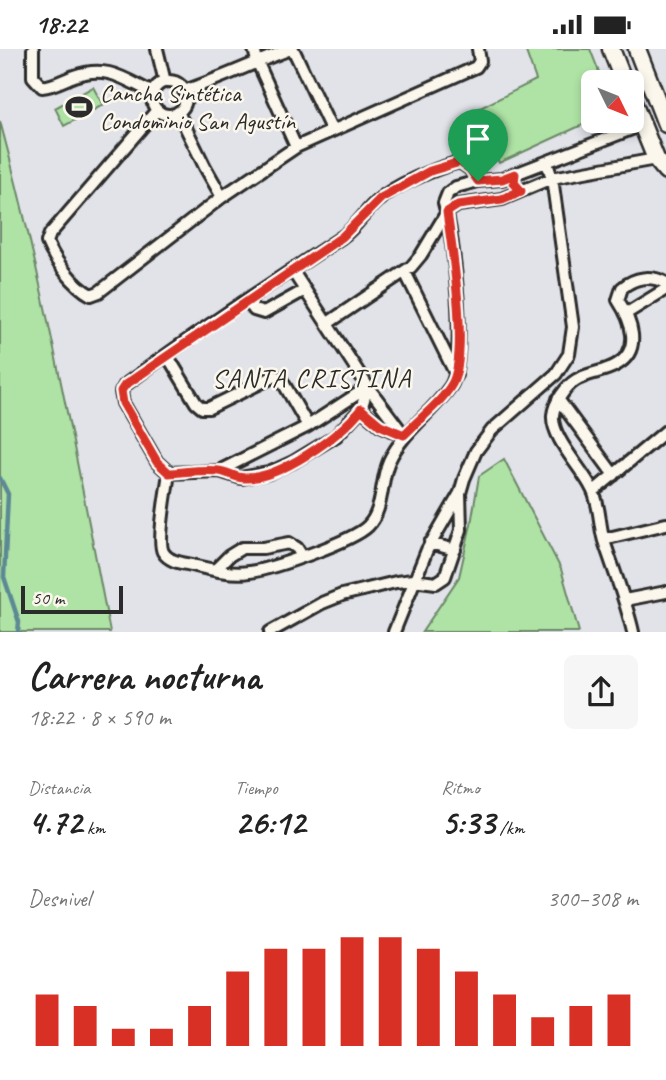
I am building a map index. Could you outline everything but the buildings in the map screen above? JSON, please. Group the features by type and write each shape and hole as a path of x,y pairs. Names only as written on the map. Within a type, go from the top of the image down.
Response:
{"street":[{"path":"33,49 33,77 43,87 51,87 74,76 94,71 109,71 153,93"},
{"path":"158,49 165,82"},
{"path":"254,49 296,147"},
{"path":"184,91 292,49 331,129"},
{"path":"157,110 47,241 51,250 83,290 91,295 99,292 222,197 296,147 331,129 476,67 480,61 478,49"},
{"path":"611,49 619,70"},
{"path":"637,49 666,124"},
{"path":"165,82 177,83 184,91 185,102 178,112 166,114 153,105 153,93 159,84 165,82"},
{"path":"178,112 222,197"},
{"path":"328,323 405,272 421,255 447,212 458,205 502,199 552,179 661,165 644,129"},
{"path":"169,473 162,549 173,561 215,570 247,573 286,563 355,534 369,524 375,515 388,463 404,435 450,388 456,375 457,289 444,203 449,193 456,187 478,181 502,179 622,133"},
{"path":"368,387 361,409 346,427 324,444 269,473 242,478 219,471 169,473 157,462 121,395 125,385 349,232 381,198 430,171 460,162 470,169 478,181"},
{"path":"394,632 430,543 460,493 469,465 484,440 556,374 571,345 573,327 552,179 547,163"},
{"path":"515,174 514,183 521,191"},
{"path":"292,270 368,387 404,435"},
{"path":"405,272 456,375"},
{"path":"633,632 604,539 594,491 555,430 553,414 558,399 576,380 615,366 625,358 631,348 634,335 618,300 625,285 642,278 666,283"},
{"path":"626,313 666,289"},
{"path":"247,300 254,310 264,313 305,290"},
{"path":"167,355 196,403 202,408 209,408 275,376 281,379 308,426"},
{"path":"219,471 308,426 368,387"},
{"path":"558,399 614,475"},
{"path":"361,409 380,425 404,435"},
{"path":"594,491 666,431"},
{"path":"270,632 321,603 342,595 379,584 413,580 430,583 441,581 448,571 461,530 460,493"},
{"path":"604,539 666,524"},
{"path":"215,570 242,548 273,547 289,543 297,548 302,556"},
{"path":"430,543 455,550"},
{"path":"625,600 666,591"}],"green space":[{"path":"525,49 590,49 598,70 581,70 581,125 499,163 476,110 536,80"},
{"name":"Cancha Sintética Condominio San Agustín","path":"93,87 103,105 64,126 55,108"},
{"path":"0,121 46,311 110,632 0,632"},
{"path":"504,459 561,569 579,632 422,632 459,577 479,476"}],"waterway":[{"path":"0,478 8,494 4,577 19,622 18,632"}],"place":[{"name":"Cancha Sintética Condominio San Agustín","path":"79,107"}],"district":[{"name":"SANTA CRISTINA","path":"312,378"}],"route":[{"path":"460,162 470,169 478,181 502,179 515,174 514,183 521,191 502,199 458,205 447,212 457,289 458,368 450,388 404,435 380,425 361,409 346,427 324,444 293,463 256,477 242,478 219,471 169,473 157,462 123,403 121,391 125,385 342,237 381,198 430,171 460,162"}]}
